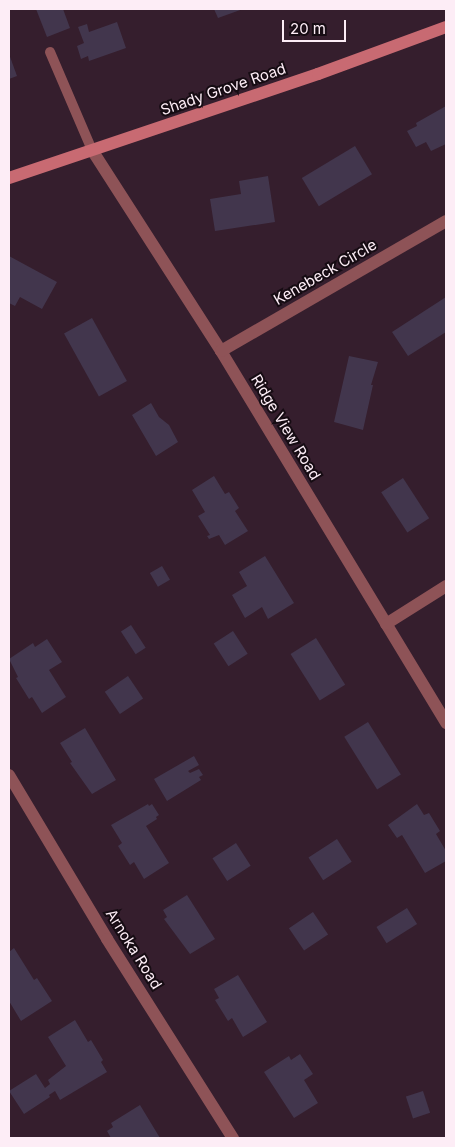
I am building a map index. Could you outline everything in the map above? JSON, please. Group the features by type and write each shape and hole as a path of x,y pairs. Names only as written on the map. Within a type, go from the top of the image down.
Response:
{"main road":[{"name":"Shady Grove Road","path":"9,178 411,41 446,27"}],"street":[{"name":"Ridge View Road","path":"92,150 222,351 446,723"},
{"name":"Kenebeck Circle","path":"222,351 446,221"},
{"path":"386,624 446,586"},
{"name":"Arnoka Road","path":"9,775 108,939 233,1138"}],"lane":[{"path":"50,52 92,150"}],"building":[{"path":"36,9 63,9 70,28 47,37"},
{"path":"214,9 243,9 218,18"},
{"path":"117,22 126,48 89,61 88,56 81,59 77,46 84,43 78,27 87,24 89,32"},
{"path":"9,54 17,76 9,79"},
{"path":"446,106 446,144 431,151 426,142 416,147 407,131 417,126 416,123"},
{"path":"355,146 372,174 319,206 302,178"},
{"path":"268,176 275,222 215,231 210,199 241,194 239,181"},
{"path":"9,256 57,282 42,309 20,297 15,306 9,303"},
{"path":"446,297 446,332 408,356 392,332"},
{"path":"92,318 127,381 99,396 64,334"},
{"path":"349,356 378,362 371,385 373,385 363,430 334,422"},
{"path":"151,403 159,417 169,425 178,442 156,456 132,415"},
{"path":"214,476 225,494 229,492 239,508 235,511 248,531 225,545 219,535 209,539 207,536 210,535 198,516 205,512 192,490"},
{"path":"403,478 429,518 407,532 381,492"},
{"path":"265,556 294,603 268,619 262,607 245,618 232,595 247,586 239,572"},
{"path":"162,566 170,580 158,587 150,573"},
{"path":"131,625 146,648 136,654 121,632"},
{"path":"233,631 248,654 228,666 214,644"},
{"path":"316,638 345,685 320,701 291,654"},
{"path":"47,639 62,662 49,670 66,697 42,713 32,697 29,699 16,678 18,677 9,659 33,643 35,647"},
{"path":"128,676 143,698 120,714 105,692"},
{"path":"368,722 401,775 377,789 344,737"},
{"path":"85,728 116,780 92,794 70,763 72,762 60,743"},
{"path":"194,756 199,765 188,771 190,773 199,769 203,775 199,777 201,780 167,801 154,779"},
{"path":"148,804 149,806 152,804 159,815 156,817 157,819 146,826 169,863 144,879 134,862 130,865 118,846 122,843 111,825"},
{"path":"417,804 424,815 429,813 440,831 436,834 446,851 446,861 425,873 402,835 397,838 388,825"},
{"path":"337,839 352,862 323,880 308,858"},
{"path":"236,843 251,866 227,881 213,858"},
{"path":"187,895 215,939 190,954 164,919 167,917 163,910"},
{"path":"407,908 417,924 387,943 376,927"},
{"path":"313,912 328,934 304,951 289,928"},
{"path":"14,948 34,980 37,978 52,1001 21,1021 9,1001 9,952"},
{"path":"238,975 267,1022 243,1037 232,1018 228,1021 215,1000 219,998 214,989"},
{"path":"75,1020 88,1042 91,1040 103,1060 101,1062 107,1072 60,1100 55,1091 49,1095 50,1097 24,1114 9,1091 36,1074 45,1088 50,1084 48,1080 66,1066 48,1037"},
{"path":"300,1054 313,1074 304,1080 318,1103 294,1118 264,1072 289,1056 291,1060"},
{"path":"423,1091 430,1113 413,1118 406,1097"},
{"path":"140,1105 160,1138 111,1138 107,1131 113,1127 111,1123"}]}
